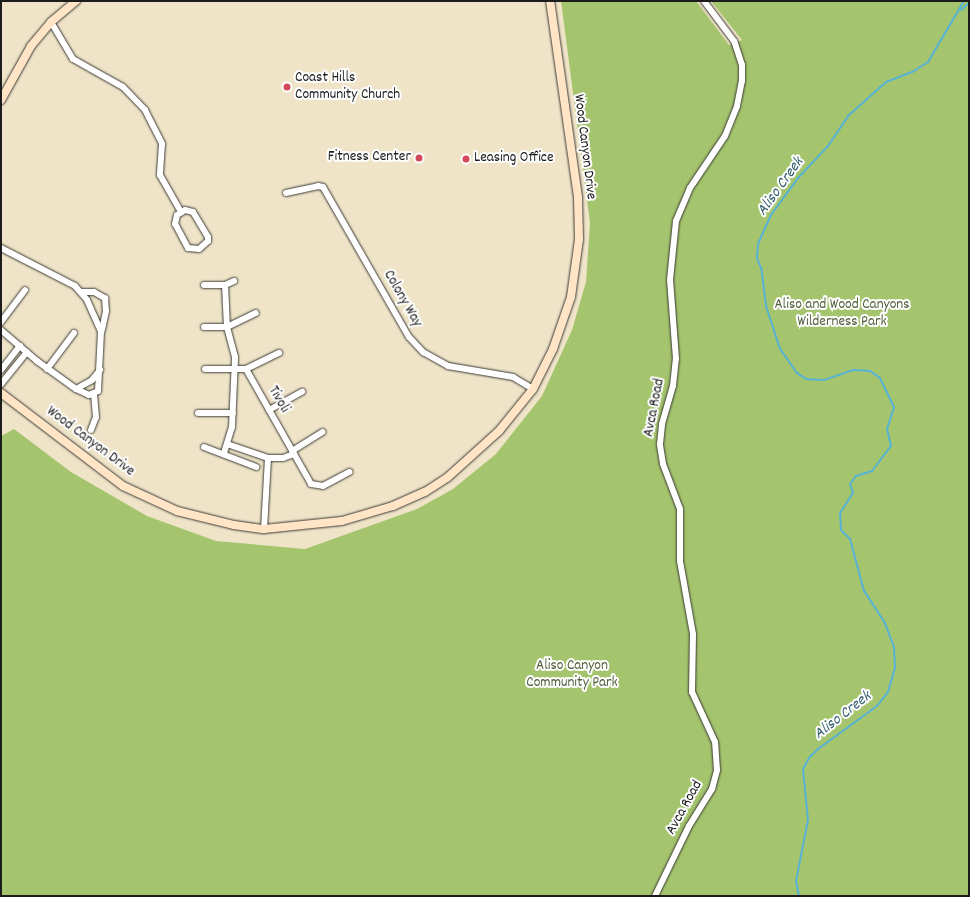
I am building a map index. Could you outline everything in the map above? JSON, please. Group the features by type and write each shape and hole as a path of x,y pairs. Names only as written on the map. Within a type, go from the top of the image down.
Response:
{"main road":[{"path":"1,100 31,46 51,22 76,1"},
{"name":"Wood Canyon Drive","path":"1,393 123,486 153,501 196,517 264,529 342,522 394,506 425,492 476,454 503,426 533,389 562,325 571,297 579,239 578,197 550,1"}],"street":[{"name":"Avca Road","path":"655,896 689,826 712,789 717,770 715,742 692,692 693,634 680,560 680,509 664,468 660,444 662,424 676,366 670,280 676,221 690,188 725,136 737,106 742,81 742,65 734,41 704,1"},
{"path":"51,22 73,59 122,86 145,110 162,144 160,175 181,212"},
{"name":"Colony Way","path":"286,193 318,186 323,187 409,337 423,352 448,366 513,377 533,389"},
{"path":"185,210 193,212 208,237 208,241 199,249 188,248 174,224 177,215 181,212 185,210"},
{"path":"1,248 81,292 94,292 105,298 106,311 101,332 99,386 94,394 96,412 91,430"},
{"path":"204,285 225,285 234,281"},
{"path":"224,453 233,413 234,368 233,345 227,327 225,285"},
{"path":"1,322 25,290"},
{"path":"81,292 101,332"},
{"path":"204,327 227,327 256,313"},
{"path":"1,330 48,369 76,389 84,394 94,394"},
{"path":"48,369 74,333"},
{"path":"1,370 20,346"},
{"path":"1,384 27,352"},
{"path":"205,369 246,369 279,353"},
{"name":"Tivoli","path":"246,369 311,484 323,486 349,472"},
{"path":"76,389 92,380 100,370"},
{"path":"269,410 302,392"},
{"path":"198,413 233,413"},
{"path":"227,444 268,458 283,458 322,432"},
{"path":"204,446 256,467"},
{"path":"264,529 268,458"}],"green space":[{"path":"561,1 696,1 729,45 742,40 711,1 969,1 969,896 1,896 1,436 14,429 71,472 147,516 216,541 305,549 417,509 453,489 496,454 542,396 572,330 586,282 590,223"}],"waterway":[{"name":"Aliso Creek","path":"799,896 796,881 808,820 803,769 809,758 818,749 877,706 888,692 895,668 894,647 885,623 864,591 850,539 841,530 840,513 853,493 850,484 856,476 872,471 891,446 887,429 894,407 880,378 870,371 853,370 824,380 806,379 797,373 780,349 766,306 761,268 757,258 758,244 771,215 798,178 828,146 848,116 886,82 914,71 928,62 964,1"},
{"name":"Aliso Creek","path":"961,10 969,3"}],"place":[{"name":"Coast Hills Community Church","path":"287,87"},
{"name":"Fitness Center","path":"419,158"},
{"name":"Leasing Office","path":"466,159"}],"park label":[{"name":"Aliso and Wood Canyons Wilderness Park","path":"842,314"},
{"name":"Aliso Canyon Community Park","path":"572,674"}]}
